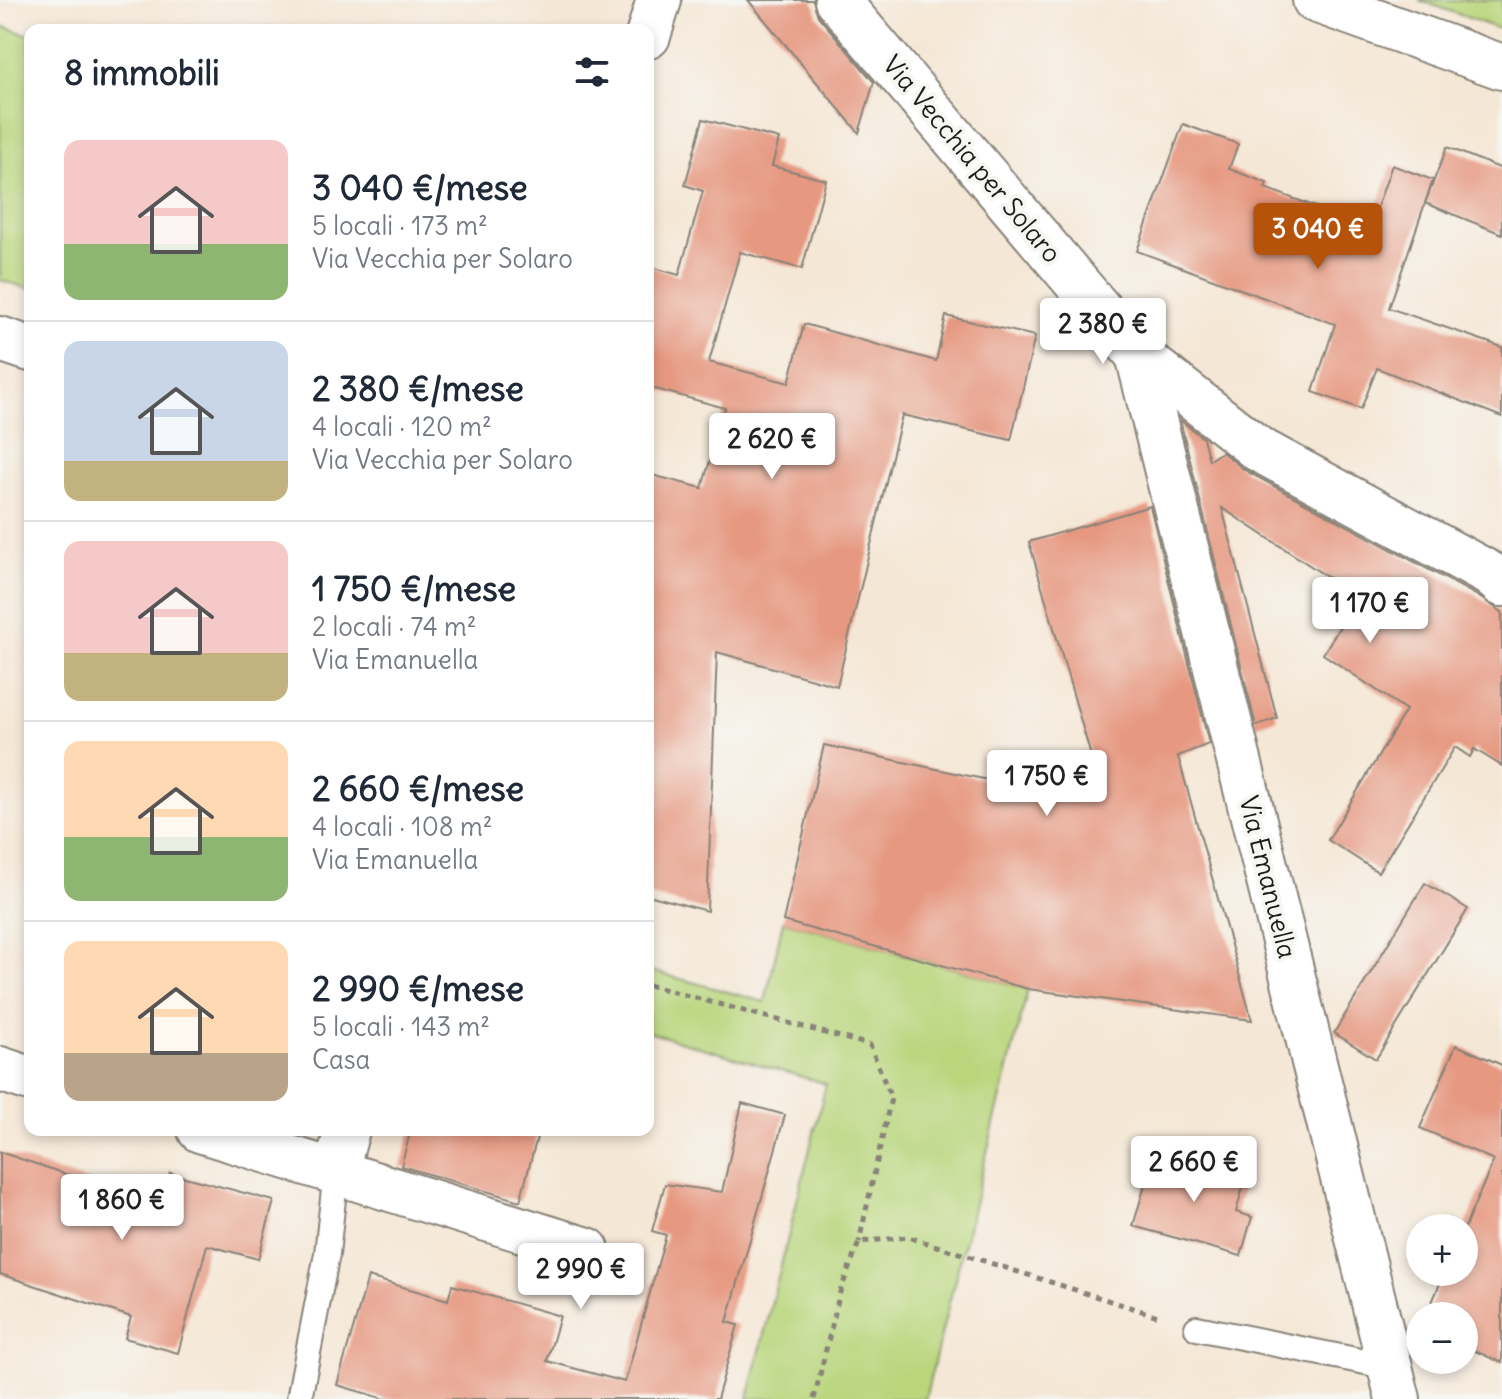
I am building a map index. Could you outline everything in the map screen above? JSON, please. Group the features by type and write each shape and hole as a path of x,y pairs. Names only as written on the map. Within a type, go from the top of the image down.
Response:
{"street":[{"path":"652,24 659,0"},
{"name":"Via Vecchia per Solaro","path":"837,0 1138,355 1258,449 1490,574 1502,584"},
{"path":"1315,0 1502,67"},
{"path":"0,339 24,347"},
{"name":"Via Emanuella","path":"1138,355 1394,1383"},
{"path":"0,1069 24,1077"},
{"path":"220,1136 587,1250"},
{"path":"336,1171 345,1136"}],"lane":[{"path":"299,1399 327,1254 336,1171"},
{"path":"1197,1328 1394,1383"}],"path":[{"path":"654,987 870,1045 891,1098 859,1242 840,1292 814,1399"},
{"path":"859,1242 908,1237 1197,1328"}],"green space":[{"path":"1419,0 1502,0 1502,30"},
{"path":"0,26 24,33 24,287 0,280"},
{"path":"783,921 1028,989 925,1399 748,1399 826,1084 654,1034 654,972 765,1002"}],"building":[{"path":"748,0 813,0 818,16 874,82 859,133"},
{"path":"703,119 779,139 772,166 826,180 802,269 740,252 709,362 789,383 804,324 936,361 946,316 1035,336 1011,440 902,415 837,686 717,652 707,911 654,897 654,476 702,488 725,408 654,389 654,268 679,275 703,191 685,185"},
{"path":"1183,124 1238,144 1229,169 1267,183 1265,188 1370,227 1392,165 1433,180 1389,308 1502,347 1502,417 1377,368 1361,409 1313,392 1335,324 1137,251"},
{"path":"1447,147 1502,169 1502,234 1425,203"},
{"path":"1180,420 1203,438 1209,460 1222,452 1246,471 1502,612 1502,766 1474,749 1470,757 1455,747 1378,872 1328,840 1406,710 1323,654 1358,597 1222,508 1277,718 1256,726"},
{"path":"1150,506 1209,744 1178,756 1252,1020 1028,989 783,921 824,745 1002,783 1093,763 1029,542"},
{"path":"1425,883 1468,909 1376,1059 1334,1033"},
{"path":"1456,1045 1502,1065 1502,1363 1478,1352 1478,1302 1432,1302 1439,1286 1478,1286 1478,1214 1471,1214 1494,1160 1420,1128"},
{"path":"742,1103 785,1115 727,1322 738,1325 717,1399 385,1399 337,1385 368,1277 448,1300 452,1285 560,1316 547,1361 625,1382 666,1235 652,1231 665,1184 722,1192"},
{"path":"409,1136 537,1136 520,1201 401,1166"},
{"path":"1155,1151 1246,1177 1236,1212 1252,1217 1241,1256 1133,1226"},
{"path":"0,1152 161,1206 170,1173 274,1201 258,1259 207,1245 178,1353 125,1338 131,1317 0,1274"}]}
